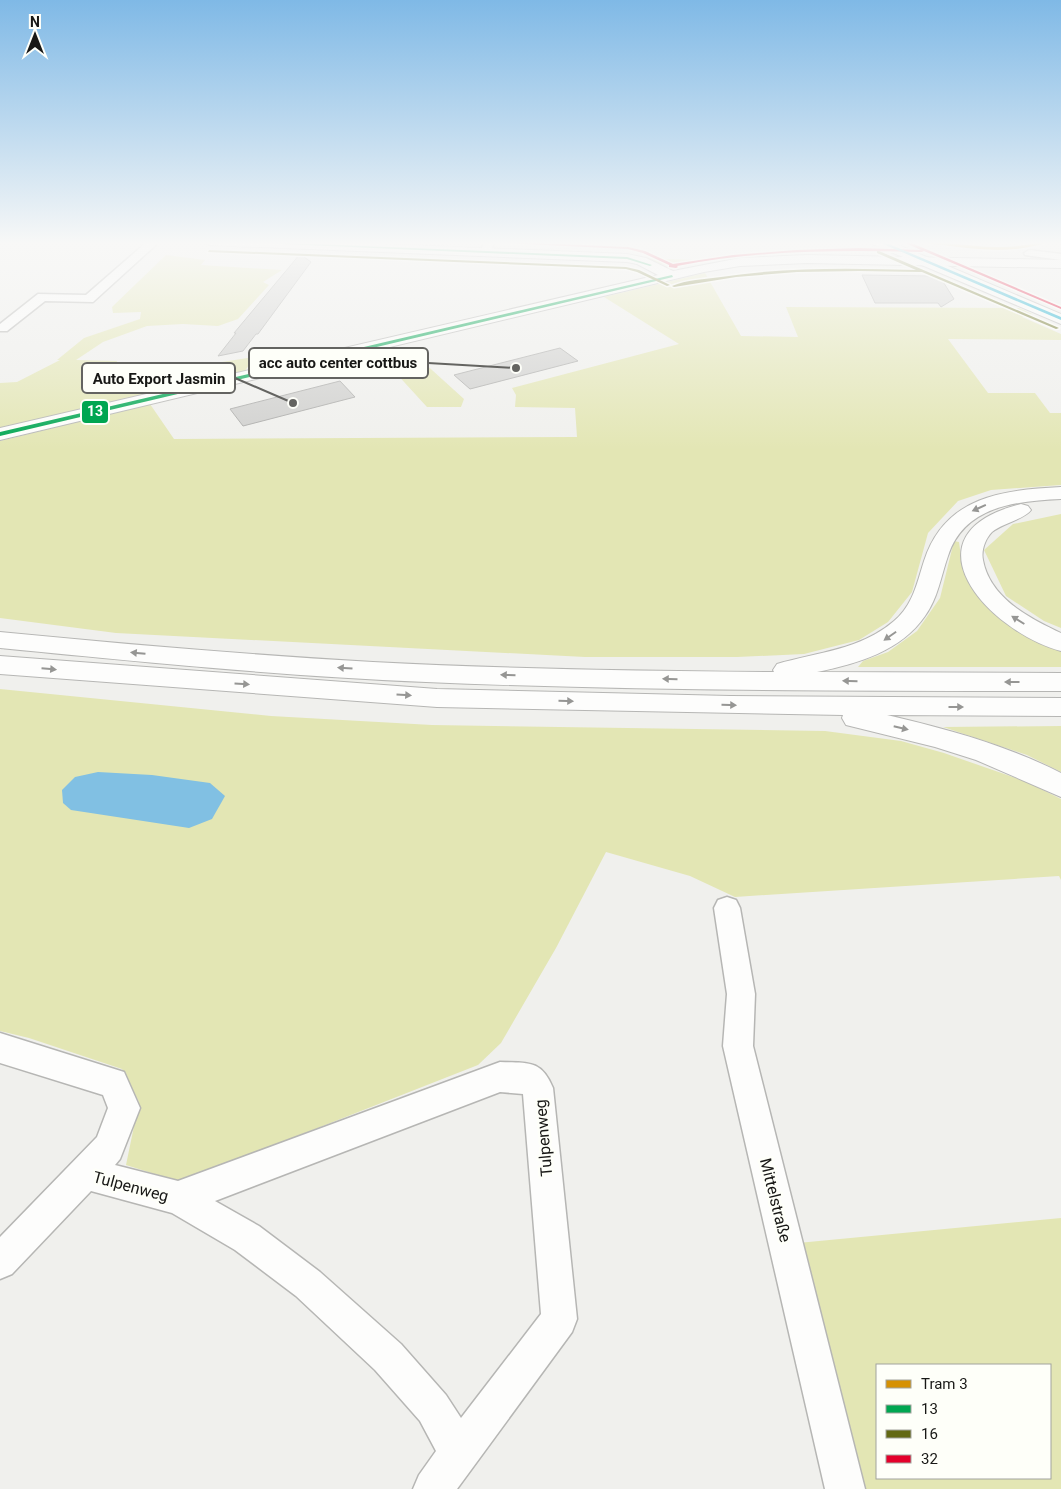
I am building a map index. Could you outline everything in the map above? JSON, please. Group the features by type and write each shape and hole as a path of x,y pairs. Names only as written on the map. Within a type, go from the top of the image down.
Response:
{"main road":[{"path":"0,434 525,310"},
{"path":"1041,310 1061,319"},
{"path":"737,680 848,656 871,647 889,637 916,612 924,599 930,585 939,548 953,525 962,516 979,507 1000,500 1022,496 1061,494"},
{"path":"1061,506 1025,509 1004,514 990,522 980,532 972,544 971,556 979,583 993,601 1010,615 1034,630 1061,643"},
{"path":"0,640 187,658 424,672 737,680 1061,682"},
{"path":"0,665 437,698 802,706 1061,707"},
{"path":"802,706 940,737 974,747 1012,762 1061,786"}],"street":[{"path":"3,328 25,310"},
{"name":"Mittelstraße","path":"727,908 741,994 738,1046 845,1489"},
{"path":"0,1048 113,1084 124,1108 109,1148 0,1262"},
{"name":"Tulpenweg","path":"178,1198 500,1077 530,1078 538,1088 559,1319 432,1489"},
{"name":"Tulpenweg","path":"84,1173 178,1198 247,1238 308,1284 388,1357 433,1408 459,1452"}],"green space":[{"path":"113,310 246,310 238,319 218,326 183,324 147,326 103,342 76,360 117,361 114,370 177,369 254,357 245,371 0,429 0,383 17,382 60,360 57,360 84,338 140,319 141,312 113,313"},
{"path":"626,310 726,310 741,336 798,337 787,310 1024,310 1032,314 1022,317 1061,334 1061,340 948,339 988,393 1035,393 1050,413 1061,413 1061,485 991,490 958,501 928,533 912,592 888,622 859,640 804,654 737,657 585,657 116,633 0,618 0,441 150,404 174,439 577,437 575,408 515,407 516,395 512,388 679,344"},
{"path":"411,351 464,399 461,407 427,407 394,371 413,367 399,352"},
{"path":"1061,514 1061,628 1044,621 1006,596 984,550 1013,524"},
{"path":"954,541 959,542 963,564 970,583 980,598 1007,622 1061,651 1061,667 858,667 863,661 888,652 917,631 940,598"},
{"path":"0,689 271,716 432,725 825,731 901,741 944,753 1027,782 1061,799 1061,880 1059,876 735,897 690,876 606,852 556,948 501,1043 478,1065 180,1182 126,1165 139,1102 122,1069 29,1038 0,1031"},
{"path":"1061,726 1061,772 1027,755 943,727"},
{"path":"1061,1218 1061,1489 858,1489 798,1243"}],"water":[{"path":"98,772 152,775 210,783 225,796 212,819 189,828 71,810 63,803 62,790 75,777"}],"building":[{"path":"253,310 275,310 243,351 218,356 236,333 234,333"},
{"path":"560,348 578,361 470,389 454,375"},
{"path":"340,381 355,397 243,426 230,409"}],"transit line":[{"name":"13","path":"0,434 525,310"},
{"name":"16","path":"1016,310 1057,328"},
{"path":"1041,310 1061,319"}],"place":[{"name":"acc auto center cottbus","path":"516,368"},
{"name":"Auto Export Jasmin","path":"293,403"}]}
